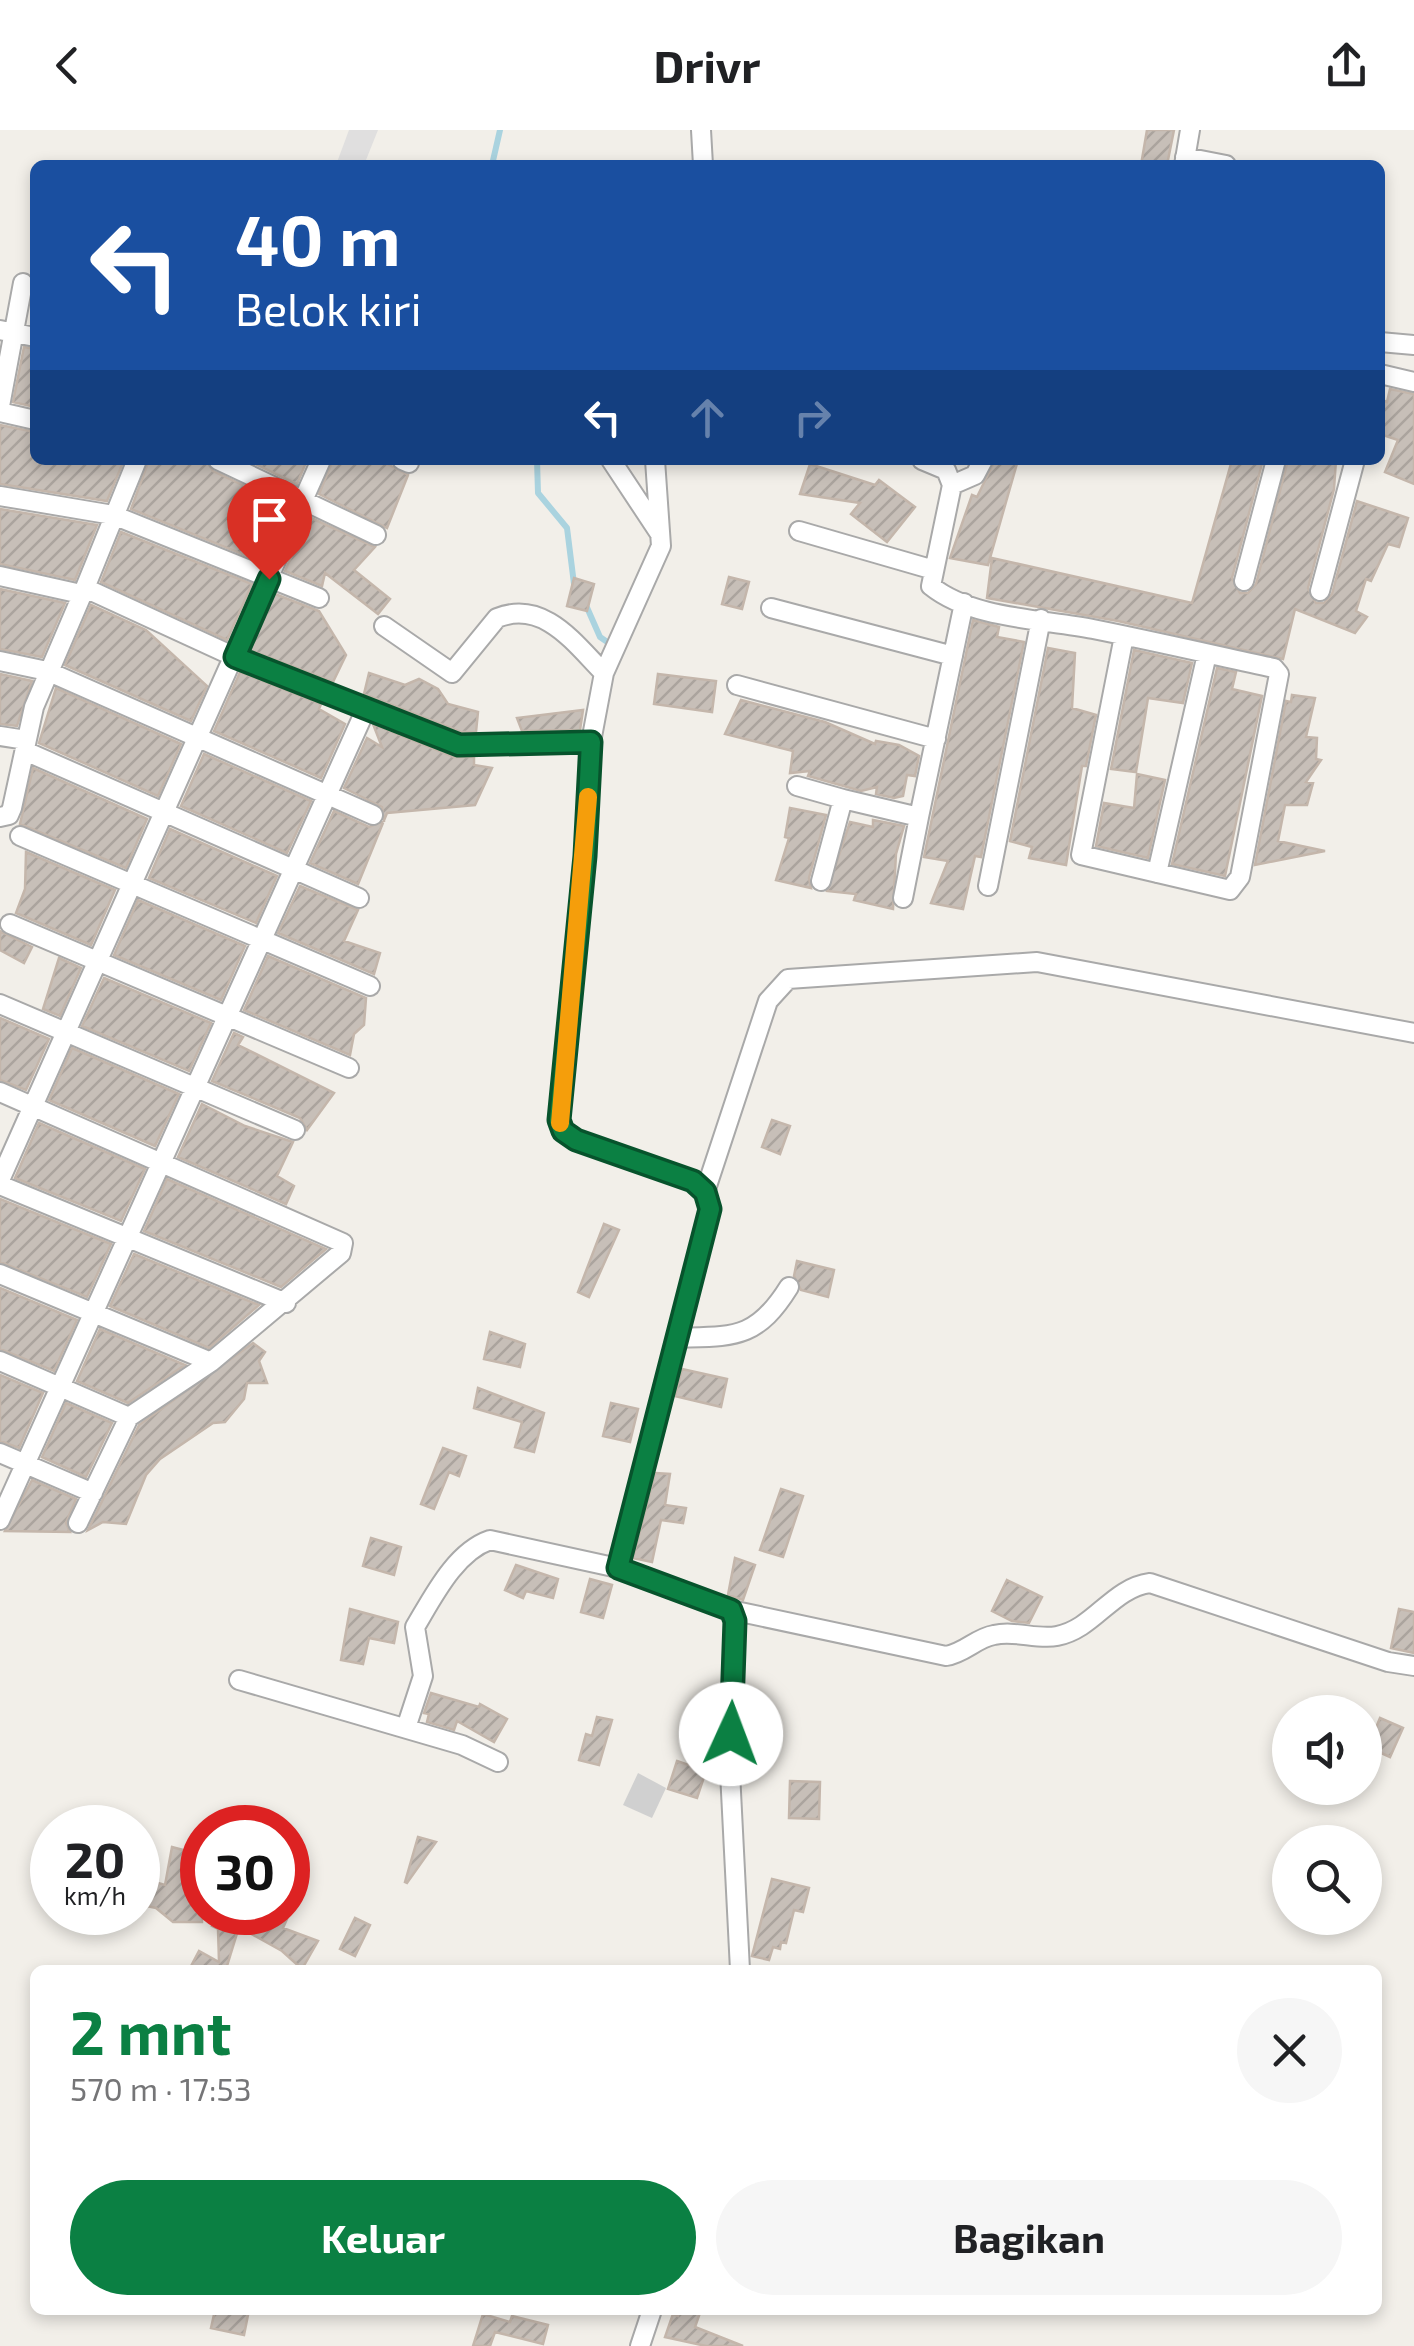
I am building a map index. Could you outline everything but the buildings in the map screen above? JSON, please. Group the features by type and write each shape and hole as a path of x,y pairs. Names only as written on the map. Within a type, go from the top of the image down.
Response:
{"street":[{"path":"701,130 703,160"},
{"path":"1184,160 1190,130"},
{"path":"23,284 7,332 0,409 30,418"},
{"path":"1385,342 1414,345"},
{"path":"1385,375 1414,382"},
{"path":"0,817 9,815 12,808 47,671 135,465"},
{"path":"228,465 376,535"},
{"path":"286,1303 126,1240 0,1182 319,465"},
{"path":"613,465 661,535"},
{"path":"618,1568 710,1209 705,1192 693,1181 576,1140 563,1131 559,1120 585,856 591,742 604,673 654,566 661,535 654,465"},
{"path":"934,465 946,470 952,484 931,586 945,597 1274,668 1280,680 1240,877 1230,890 1086,858 1081,852 1124,636"},
{"path":"952,484 975,475 980,465"},
{"path":"1244,581 1275,465"},
{"path":"1320,591 1354,465"},
{"path":"0,496 113,515 318,598"},
{"path":"799,532 934,570"},
{"path":"0,576 83,591 365,711 459,745 591,742"},
{"path":"903,898 964,604"},
{"path":"772,608 953,656"},
{"path":"384,626 452,673 498,618 526,614 553,622 604,673"},
{"path":"988,886 1041,619"},
{"path":"1157,873 1207,654"},
{"path":"0,661 47,671 373,814"},
{"path":"736,685 936,739"},
{"path":"0,1520 365,711"},
{"path":"0,736 359,898"},
{"path":"797,786 919,817"},
{"path":"820,880 844,799"},
{"path":"20,836 370,986"},
{"path":"10,924 349,1068"},
{"path":"705,1192 768,1002 788,979 1037,962 1414,1033"},
{"path":"0,1004 295,1130"},
{"path":"0,1092 160,1164 340,1238 341,1253 286,1303 211,1362 129,1417 78,1523"},
{"path":"0,1274 211,1362"},
{"path":"676,1338 741,1336 770,1316 788,1287"},
{"path":"0,1361 129,1417"},
{"path":"0,1453 92,1493"},
{"path":"406,1728 423,1676 415,1626 460,1559 490,1540 618,1568 731,1610 946,1656 964,1653 991,1635 1058,1636 1085,1622 1131,1586 1150,1584 1388,1662 1414,1666"},
{"path":"731,1610 735,1621 730,1772 740,1965"},
{"path":"239,1680 406,1728 498,1762"},
{"path":"640,2346 650,2315"}],"shaded area":[{"path":"349,130 378,130 366,160 338,160"},
{"path":"638,1773 666,1788 652,1818 623,1805"}],"waterway":[{"path":"493,160 500,130"},
{"path":"537,465 538,493 567,528 574,584"},
{"path":"585,603 600,637 613,646"}],"slow traffic":[{"path":"560,1123 588,797"}],"route":[{"path":"269,579 235,657 459,745 591,742 585,856 571,966 559,1120 563,1131 576,1140 693,1181 705,1192 710,1209 618,1568 731,1610 735,1621 731,1734"}]}
